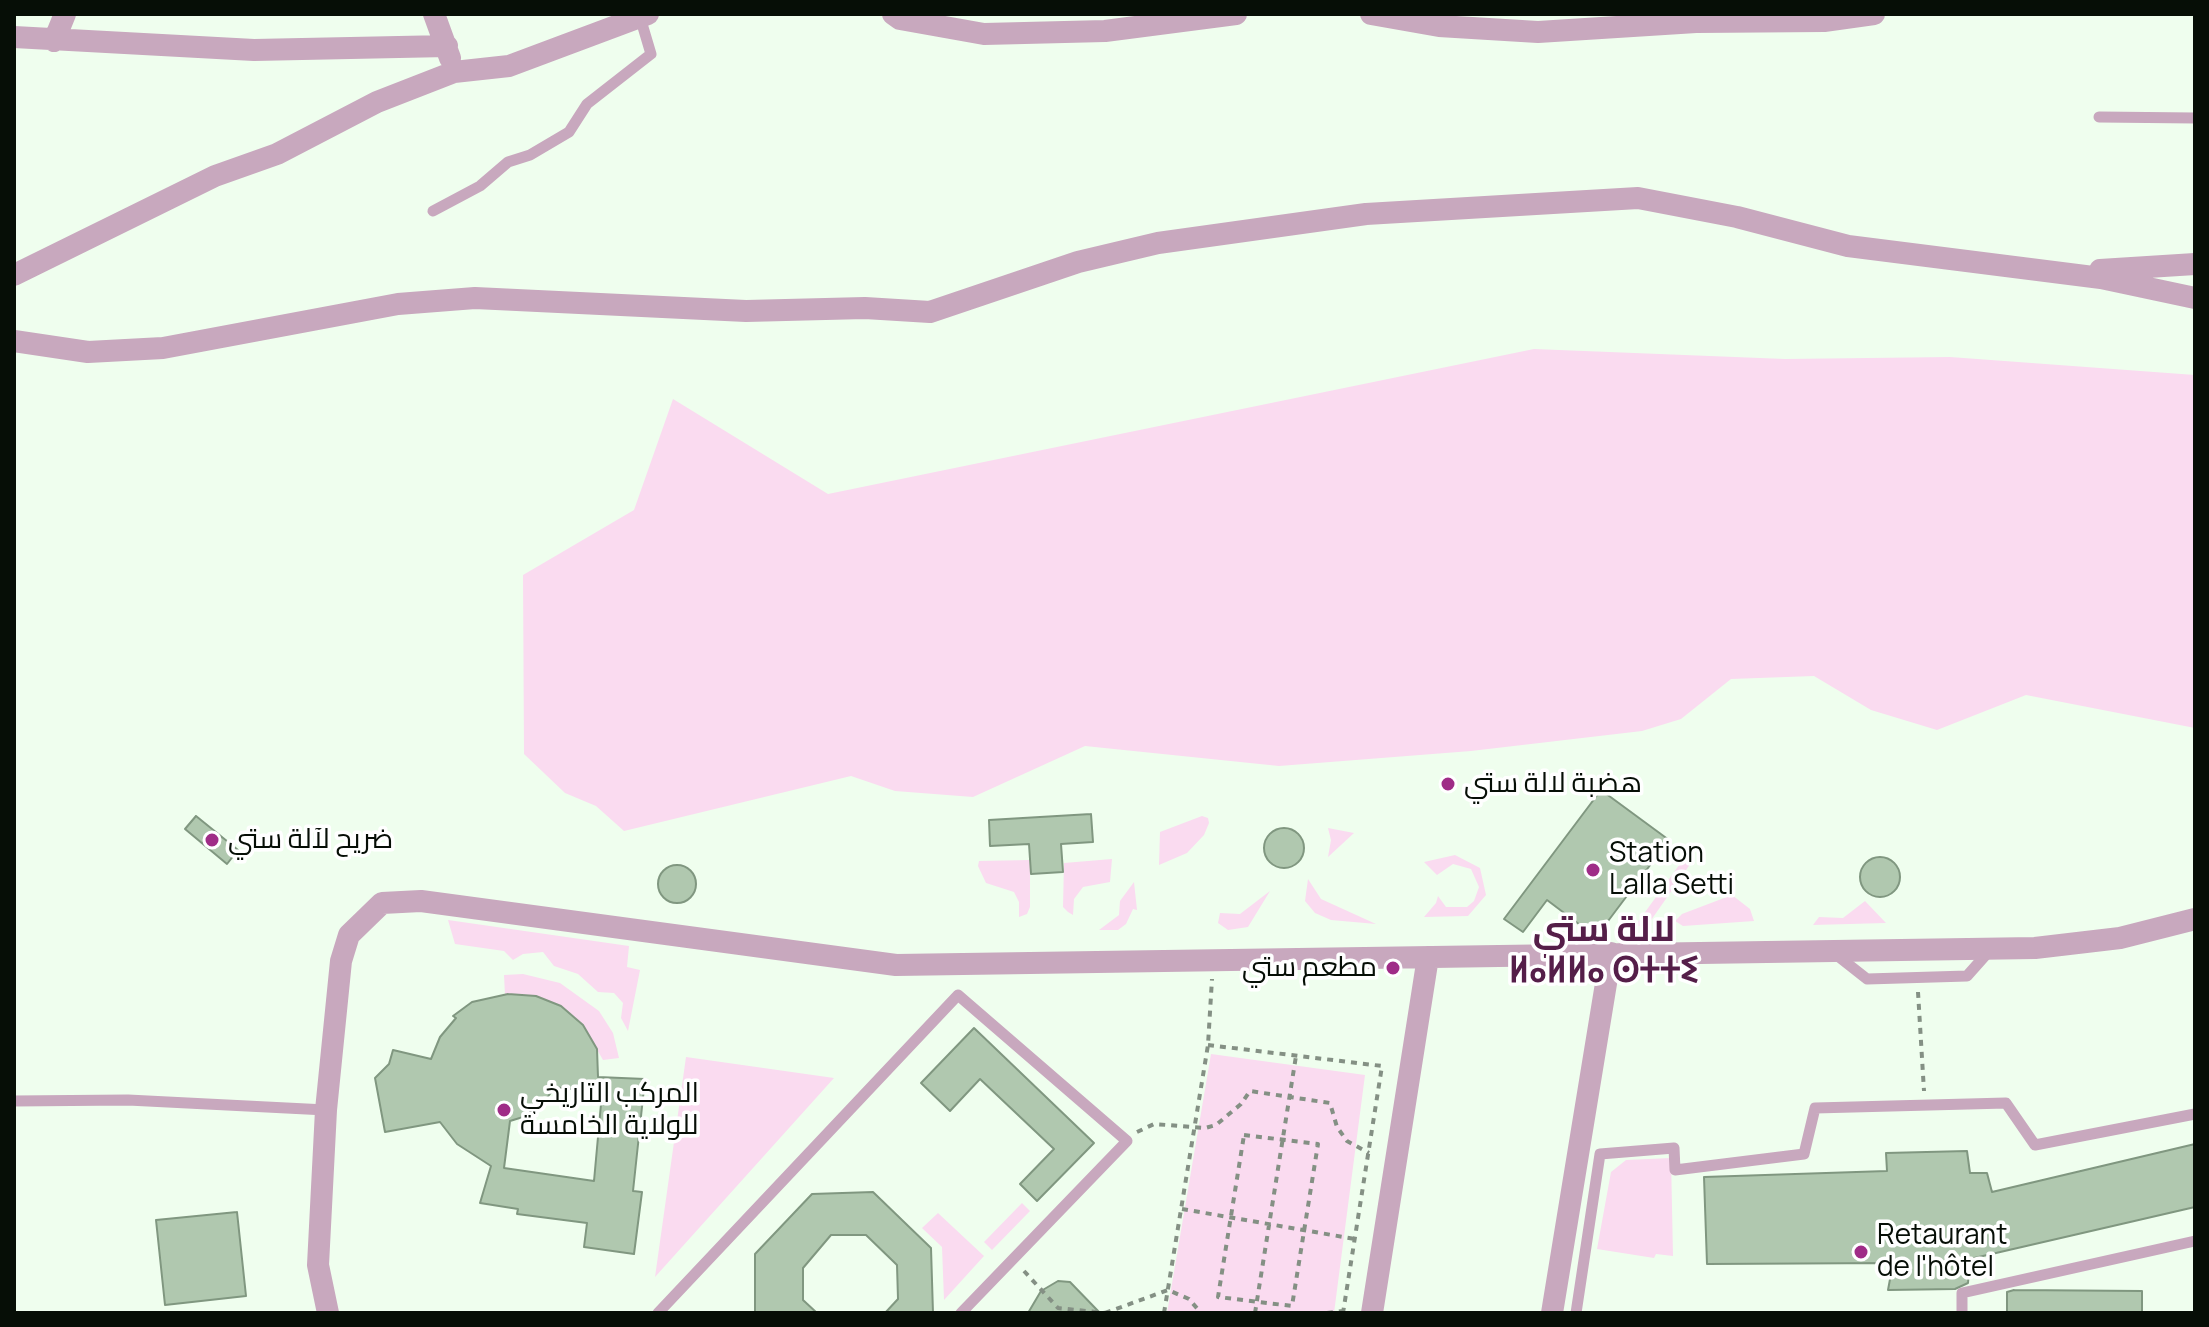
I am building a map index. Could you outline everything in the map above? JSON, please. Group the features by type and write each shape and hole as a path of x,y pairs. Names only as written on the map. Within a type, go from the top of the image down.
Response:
{"street":[{"path":"54,41 65,14"},
{"path":"434,14 454,72"},
{"path":"893,14 900,19 984,34 1105,31 1236,14"},
{"path":"1371,14 1439,26 1538,32 1696,22 1824,21 1874,14"},
{"path":"14,275 215,176 277,154 377,102 454,72 509,66 644,15"},
{"path":"14,37 254,50 447,46"},
{"path":"14,341 88,352 163,348 398,304 475,298 746,311 865,308 930,312 1078,262 1158,243 1366,214 1638,198 1737,217 1848,246 2066,272 2195,298"},
{"path":"2066,272 2195,264"},
{"path":"328,1313 318,1265 326,1110 341,961 349,935 382,903 421,901 896,965 2035,948 2120,938 2195,919"},
{"path":"1552,1313 1611,953"},
{"path":"1372,1313 1428,957"}],"lane":[{"path":"433,211 480,186 508,162 530,155 569,132 587,104 651,54 644,15"},
{"path":"2099,117 2195,118"},
{"path":"1830,950 1867,979 1967,976 1991,948"},
{"path":"658,1313 958,995 1127,1141 961,1313"},
{"path":"14,1101 128,1100 326,1110"},
{"path":"1576,1313 1600,1154 1674,1148 1675,1170 1804,1154 1815,1108 2006,1103 2035,1145 2195,1114"},
{"path":"1962,1313 1962,1293 2195,1241"}],"path":[{"path":"1164,1313 1208,1045 1213,961"},
{"path":"1918,977 1925,1105"},
{"path":"1208,1045 1382,1066 1343,1312 1327,1313"},
{"path":"1255,1313 1296,1056"},
{"path":"1127,1141 1140,1129 1154,1124 1216,1125 1250,1091 1330,1103 1337,1127 1347,1141 1369,1153"},
{"path":"1244,1135 1283,1140 1318,1144 1292,1306 1218,1297 1244,1135"},
{"path":"1182,1209 1355,1239"},
{"path":"1013,1259 1058,1311 1105,1313 1168,1290 1189,1299 1201,1313"}],"shaded area":[{"path":"1534,349 1785,359 1950,357 2195,375 2195,728 2026,695 1937,730 1871,710 1814,676 1731,679 1681,719 1642,731 1471,751 1279,766 1085,746 973,797 895,791 851,776 624,831 596,806 565,793 524,754 523,575 634,510 673,399 828,494"},
{"path":"1202,816 1208,818 1209,823 1204,835 1187,853 1159,865 1160,832"},
{"path":"1328,828 1354,833 1328,857 1331,840"},
{"path":"1690,850 1693,860 1647,926 1635,926"},
{"path":"1455,855 1480,868 1486,895 1468,916 1424,917 1438,896 1446,907 1467,907 1474,901 1479,887 1471,869 1453,864 1437,875 1424,862"},
{"path":"1112,859 1110,882 1083,887 1074,899 1073,915 1068,912 1063,907 1064,863"},
{"path":"1030,860 1030,907 1027,914 1019,917 1019,902 1014,892 986,883 978,866 979,861"},
{"path":"1308,879 1321,899 1376,924 1331,920 1315,913 1305,901"},
{"path":"1134,882 1137,910 1133,909 1126,924 1118,930 1099,930 1119,915 1120,901"},
{"path":"1270,891 1248,927 1228,930 1218,923 1220,913 1240,914"},
{"path":"1732,895 1750,909 1754,921 1683,926 1675,921 1682,914"},
{"path":"1865,901 1886,923 1813,925 1819,917 1843,918"},
{"path":"448,920 629,946 627,967 640,970 628,1031 621,1018 623,1003 614,993 598,992 578,974 554,966 543,952 523,954 513,960 504,951 455,944"},
{"path":"523,974 560,983 599,1011 613,1033 619,1058 603,1060 583,1025 561,1006 536,996 505,995 504,975"},
{"path":"1211,1054 1365,1075 1334,1313 1167,1313"},
{"path":"686,1057 834,1078 655,1277"},
{"path":"1671,1158 1673,1256 1656,1254 1654,1258 1597,1249 1611,1172 1626,1160"},
{"path":"1022,1203 1030,1211 992,1250 984,1242"},
{"path":"938,1213 984,1256 944,1300 942,1247 922,1228"}],"building":[{"name":"Station Lalla Setti","path":"1601,790 1669,840 1596,937 1547,900 1523,932 1504,919"},
{"path":"1091,814 1093,842 1061,844 1063,872 1031,874 1029,844 990,846 989,820"},
{"name":"ضريح لآلة ستي","path":"196,816 238,850 227,864 185,829"},
{"path":"1284,828 1298,834 1304,848 1298,862 1284,868 1270,862 1264,848 1270,834"},
{"path":"1880,857 1894,863 1900,877 1894,891 1880,897 1866,891 1860,877 1866,863"},
{"path":"677,865 690,871 696,884 690,897 677,903 664,897 658,884 664,871"},
{"path":"508,994 536,996 561,1006 583,1025 597,1049 598,1077 645,1079 633,1191 642,1192 634,1254 584,1247 587,1223 517,1214 518,1209 480,1203 491,1166 457,1144 440,1122 385,1132 375,1078 389,1064 393,1050 431,1059 440,1037 456,1018 453,1016 472,1002","holes":["555,1087 602,1093 594,1181 504,1168 510,1121 536,1113"]},
{"path":"974,1028 1094,1143 1037,1201 1020,1184 1054,1149 980,1079 950,1111 921,1083"},
{"path":"2195,1144 2195,1207 1970,1259 1968,1283 1955,1289 1888,1290 1893,1263 1707,1264 1704,1177 1887,1171 1886,1153 1967,1151 1970,1173 1987,1173 1992,1192"},
{"path":"873,1192 931,1248 933,1313 885,1313 898,1299 897,1265 866,1235 831,1235 803,1268 803,1300 817,1313 755,1313 755,1254 812,1194"},
{"path":"237,1212 246,1296 165,1305 156,1220"},
{"path":"1058,1281 1070,1282 1100,1313 1028,1313 1041,1291"},
{"path":"2142,1291 2142,1313 2007,1313 2007,1292"}],"place":[{"name":"هضبة لالة ستي","path":"1448,784"},
{"name":"ضريح لآلة ستي","path":"212,840"},
{"name":"Station Lalla Setti","path":"1593,870"},
{"name":"مطعم ستي","path":"1393,968"},
{"name":"المركب التاريخي للولاية الخامسة","path":"504,1110"},
{"name":"Retaurant de l'hôtel","path":"1861,1252"}],"district":[{"name":"لالة ستي ⵍⴰⵍⵍⴰ ⵙⵜⵜⵉ","path":"1604,952"}]}
